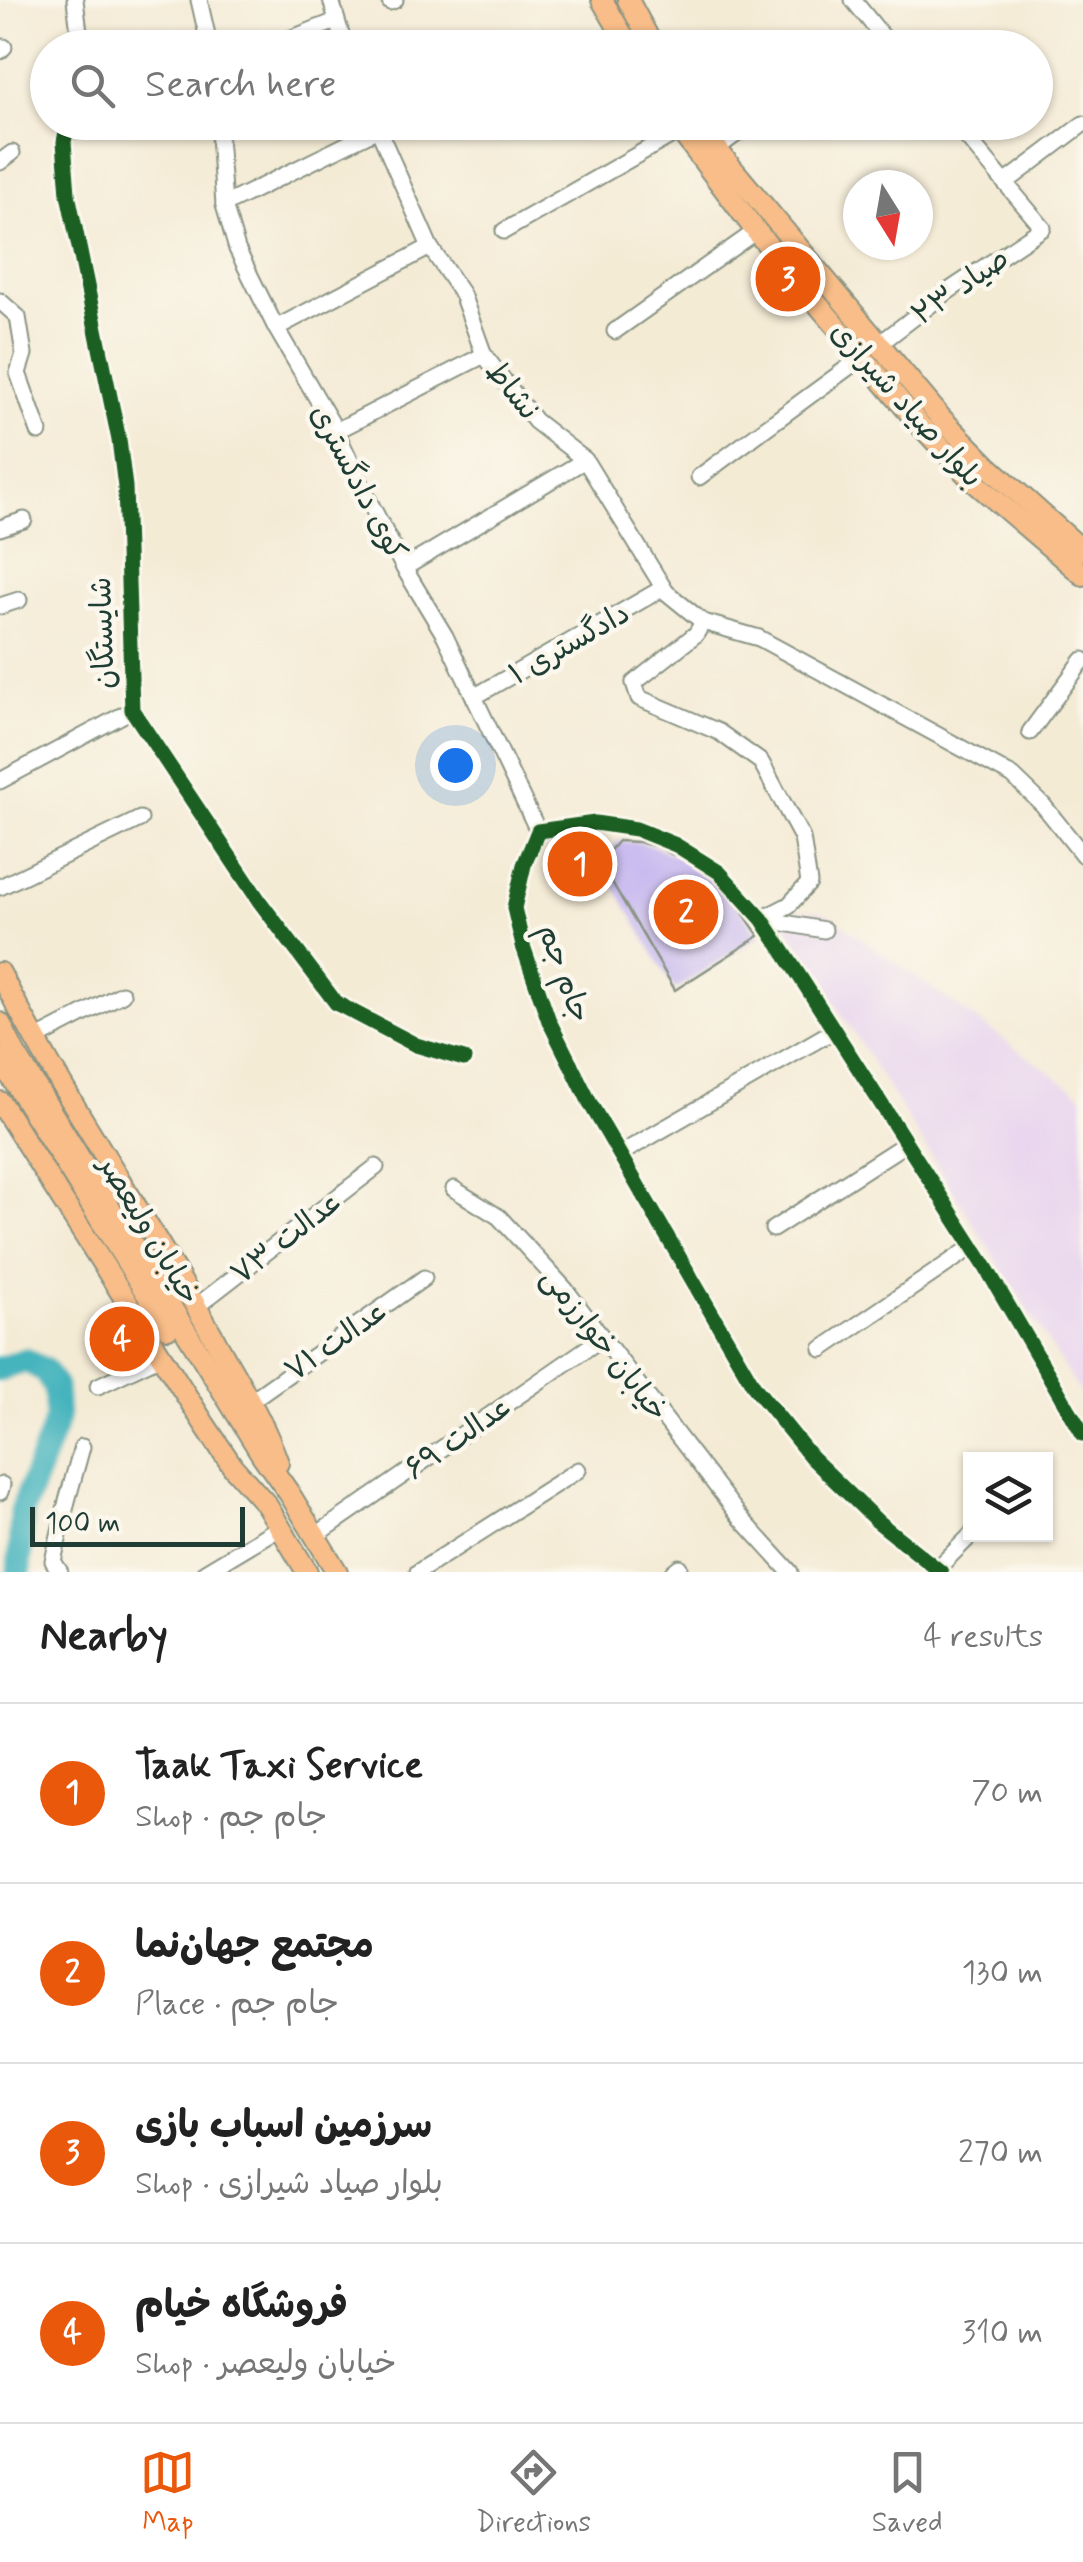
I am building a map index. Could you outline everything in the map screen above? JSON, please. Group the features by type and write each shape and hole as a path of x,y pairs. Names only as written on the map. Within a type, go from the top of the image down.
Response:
{"main road":[{"path":"602,0 616,30"},
{"path":"628,0 644,30"},
{"name":"بلوار صیاد شیرازی","path":"694,140 756,231 870,352 919,424 971,479 1080,560"},
{"name":"بلوار صیاد شیرازی","path":"705,140 716,148 855,312 870,352"},
{"name":"خیابان ولیعصر","path":"0,973 35,1040 196,1306 274,1451 289,1493"},
{"path":"0,1023 336,1572"},
{"path":"0,1058 250,1460 266,1504 307,1572"},
{"name":"خیابان ولیعصر","path":"0,1102 233,1467 266,1504"}],"street":[{"path":"75,0 79,30"},
{"path":"198,0 206,30"},
{"path":"330,0 339,30"},
{"path":"853,0 877,30"},
{"path":"313,30 336,21"},
{"path":"969,140 1005,183 1083,124"},
{"name":"شایستگان","path":"64,140 68,194 119,440 132,710 260,902 336,1003 416,1045 464,1059"},
{"name":"کوی دادگستری","path":"219,140 224,204 237,249 276,328 336,431 370,506 444,636 538,831"},
{"path":"224,204 350,140"},
{"name":"نشاط","path":"383,140 430,247 462,294 484,355 535,421 585,460 663,588 703,622"},
{"path":"504,231 659,140"},
{"path":"716,148 727,140"},
{"name":"صیاد ۲۳","path":"699,477 947,292 1043,228 1005,183"},
{"path":"616,331 756,231"},
{"path":"276,328 430,247"},
{"path":"0,301 18,316 24,354 18,373 39,432"},
{"path":"336,431 484,355"},
{"path":"404,568 585,460"},
{"path":"0,528 24,520"},
{"name":"دادگستری ۱","path":"474,698 663,588"},
{"path":"0,606 19,600"},
{"path":"762,919 789,905 809,883 802,838 762,762 718,732 639,698 634,683 696,634 703,622 759,638 1013,776 1083,854"},
{"path":"1030,732 1083,660"},
{"path":"0,781 132,710"},
{"path":"0,887 140,819"},
{"path":"538,831 594,823 636,828 676,845 720,872 762,919 972,1247 1083,1434"},
{"name":"جام جم","path":"538,831 524,865 514,908 522,946 549,1021 591,1105 756,1388 811,1457 877,1520 939,1570"},
{"path":"762,919 824,930"},
{"path":"35,1040 122,994"},
{"path":"620,1154 832,1030"},
{"path":"773,1229 904,1144"},
{"name":"عدالت ۷۳","path":"196,1306 376,1167"},
{"name":"خیابان خوارزمی","path":"454,1189 499,1218 566,1289 740,1517 790,1572"},
{"path":"822,1349 972,1247"},
{"name":"عدالت ۷۱","path":"249,1402 424,1278"},
{"name":"عدالت ۶۹","path":"315,1536 602,1338"},
{"path":"98,1386 161,1356"},
{"path":"60,1572 54,1561 82,1447"},
{"path":"418,1572 578,1470"},
{"path":"205,1572 280,1527"},
{"path":"939,1570 965,1542"}],"shaded area":[{"path":"798,911 829,915 1083,1096 1083,1398 784,922"}],"building":[{"path":"618,841 657,847 684,856 709,871 726,888 759,936 675,990 595,853 605,856"}],"waterway":[{"path":"0,1369 25,1360 44,1370 55,1387 57,1419 22,1511 19,1572"}],"cycle path":[{"path":"64,140 68,194 119,440 125,487 132,710 260,902 336,1003 416,1045 464,1059"},
{"path":"941,1572 877,1521 811,1457 755,1388 591,1105 549,1021 514,908 524,865 538,831 595,823 636,829 676,845 719,872 762,919 985,1266 1083,1434"}],"place":[{"name":"سرزمین اسباب بازی","path":"788,279"},
{"name":"Taak Taxi Service","path":"580,864"},
{"name":"مجتمع جهان‌نما","path":"686,912"},
{"name":"فروشگاه خیام","path":"122,1339"}]}
